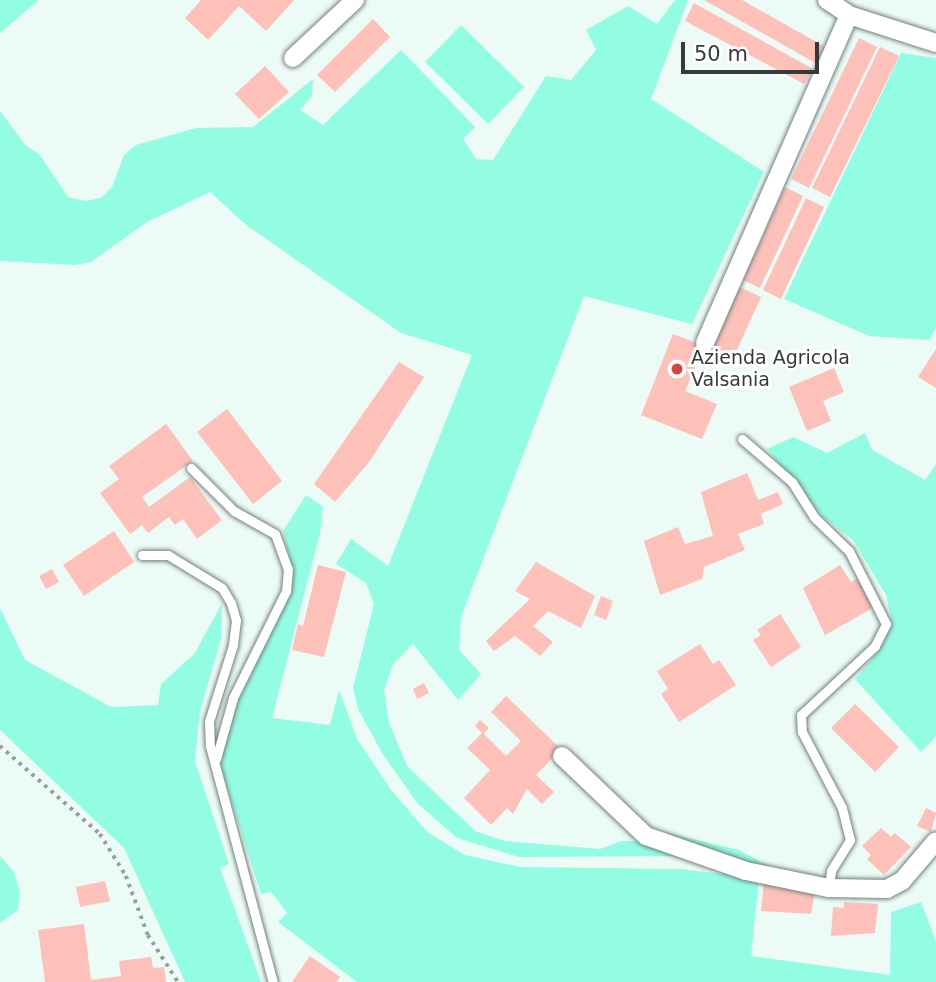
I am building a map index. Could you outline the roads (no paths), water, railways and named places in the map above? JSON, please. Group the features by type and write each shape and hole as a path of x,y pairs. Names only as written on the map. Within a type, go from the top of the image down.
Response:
{"street":[{"path":"293,58 355,0"},
{"path":"827,0 849,15 936,43"},
{"path":"705,343 849,15"},
{"path":"562,756 646,836 746,871 829,888 887,889 902,881 936,841"}],"lane":[{"path":"742,439 792,482 814,517 844,543 880,604 886,624 875,646 801,715 802,732 842,808 850,840 831,871 829,888"},
{"path":"191,468 234,511 275,534 288,569 286,591 226,718 215,768"},
{"path":"142,555 168,555 222,588 231,603 236,620 233,645 209,721 215,768 273,982"}],"place":[{"name":"Azienda Agricola Valsania","path":"677,369"}]}
